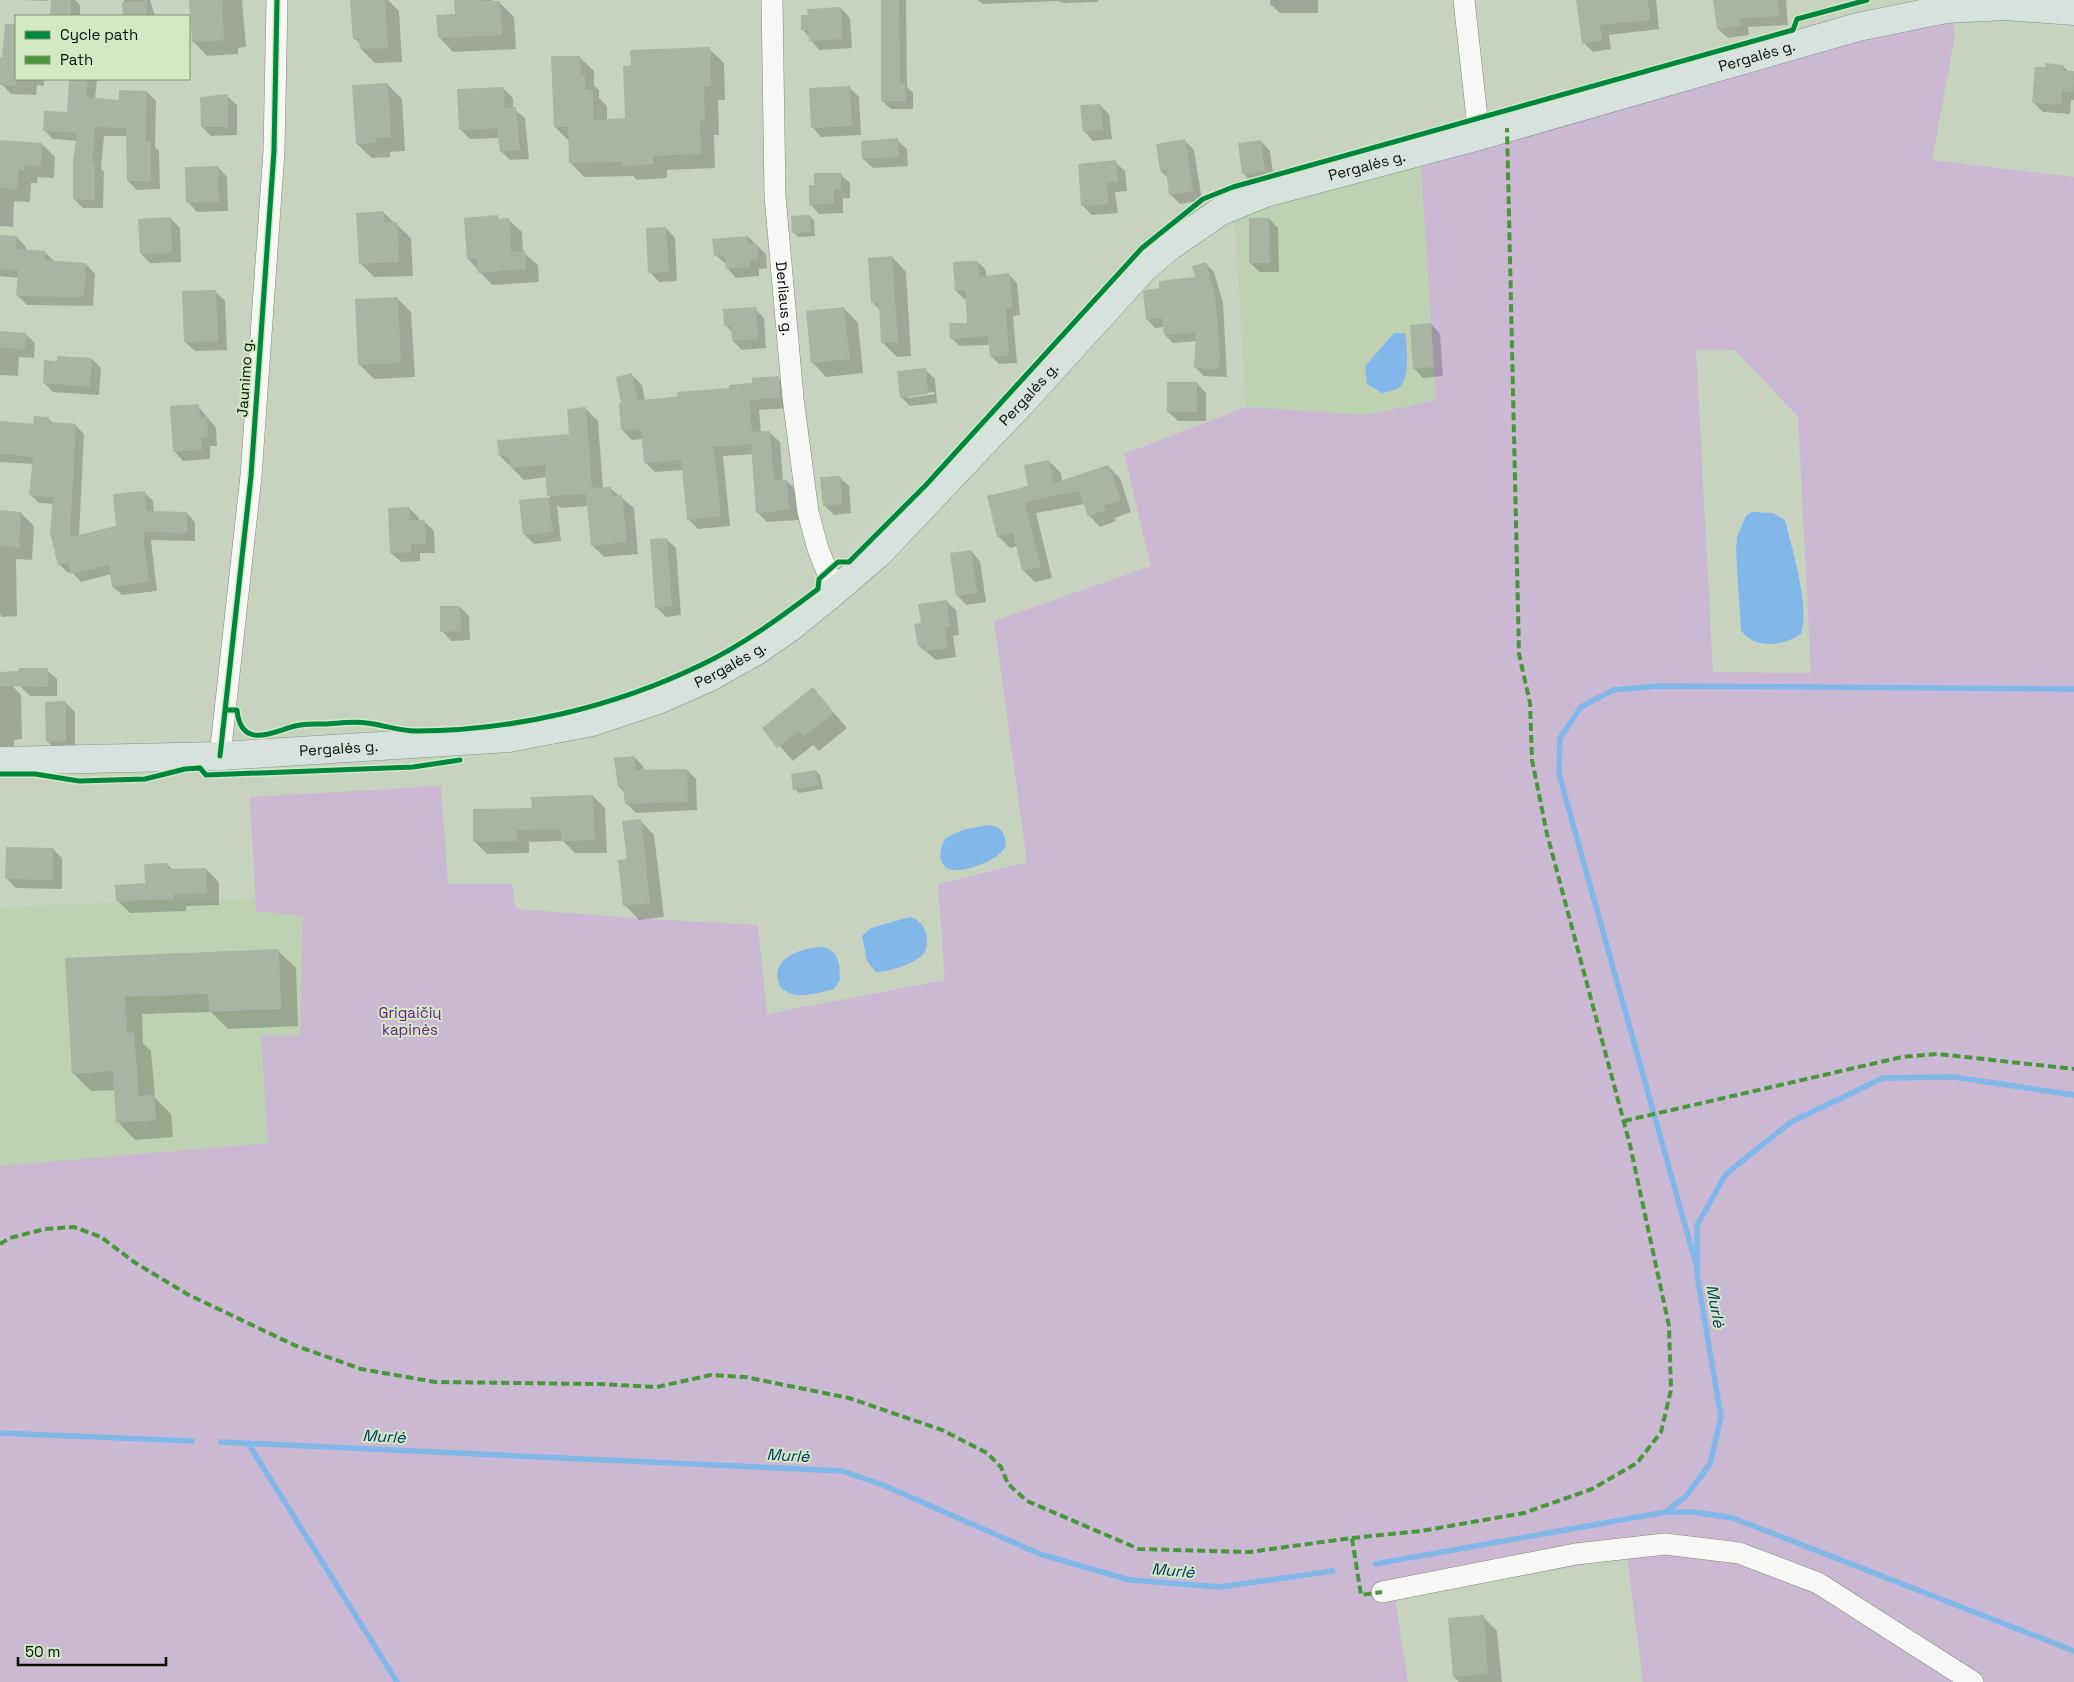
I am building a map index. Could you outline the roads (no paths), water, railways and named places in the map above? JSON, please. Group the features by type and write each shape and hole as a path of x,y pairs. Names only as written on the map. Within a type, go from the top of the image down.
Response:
{"main road":[{"name":"Pergalės g.","path":"0,760 220,756 509,738 592,722 658,700 708,678 756,651 792,626 879,553 1024,400 1144,268 1195,228 1221,211 1265,193 1479,136 1858,27 1946,4 2074,11"}],"street":[{"name":"Jaunimo g.","path":"220,756 251,476 274,151 277,0"},
{"name":"Derliaus g.","path":"772,0 775,196 793,398 808,512 818,549 835,591"},
{"path":"1464,0 1479,136"},
{"path":"1382,1592 1576,1554 1645,1546 1665,1544 1740,1553 1818,1583 1956,1669 1973,1682"}],"water":[{"path":"1394,333 1405,333 1406,372 1401,385 1397,389 1382,393 1367,384 1365,366"},
{"path":"1752,512 1773,513 1785,520 1796,561 1802,593 1803,622 1801,634 1778,643 1769,644 1753,641 1741,630 1736,551 1737,537 1746,516"},
{"path":"989,825 1002,831 1005,837 1006,844 998,855 972,868 955,870 945,867 940,855 946,838 962,830"},
{"path":"910,917 923,926 927,941 925,952 916,960 903,966 876,972 867,961 862,936 871,928"},
{"path":"823,947 832,951 838,959 840,980 834,989 800,995 787,992 781,988 778,969 782,962 796,953"}],"waterway":[{"path":"1697,1268 1559,774 1560,738 1581,707 1613,690 1659,686 2074,689"},
{"name":"Murlė","path":"1375,1564 1666,1512 1686,1496 1710,1464 1721,1417 1697,1275 1697,1225 1726,1174 1791,1122 1883,1078 1954,1077 2074,1095"},
{"name":"Murlė","path":"0,1433 192,1441"},
{"name":"Murlė","path":"221,1442 842,1471 883,1485 1040,1554 1130,1580 1220,1587 1333,1571"},
{"path":"248,1443 397,1682"},
{"path":"1667,1512 1694,1512 1733,1518 2074,1651"}],"park label":[{"name":"Grigaičių kapinės","path":"410,1022"}]}
